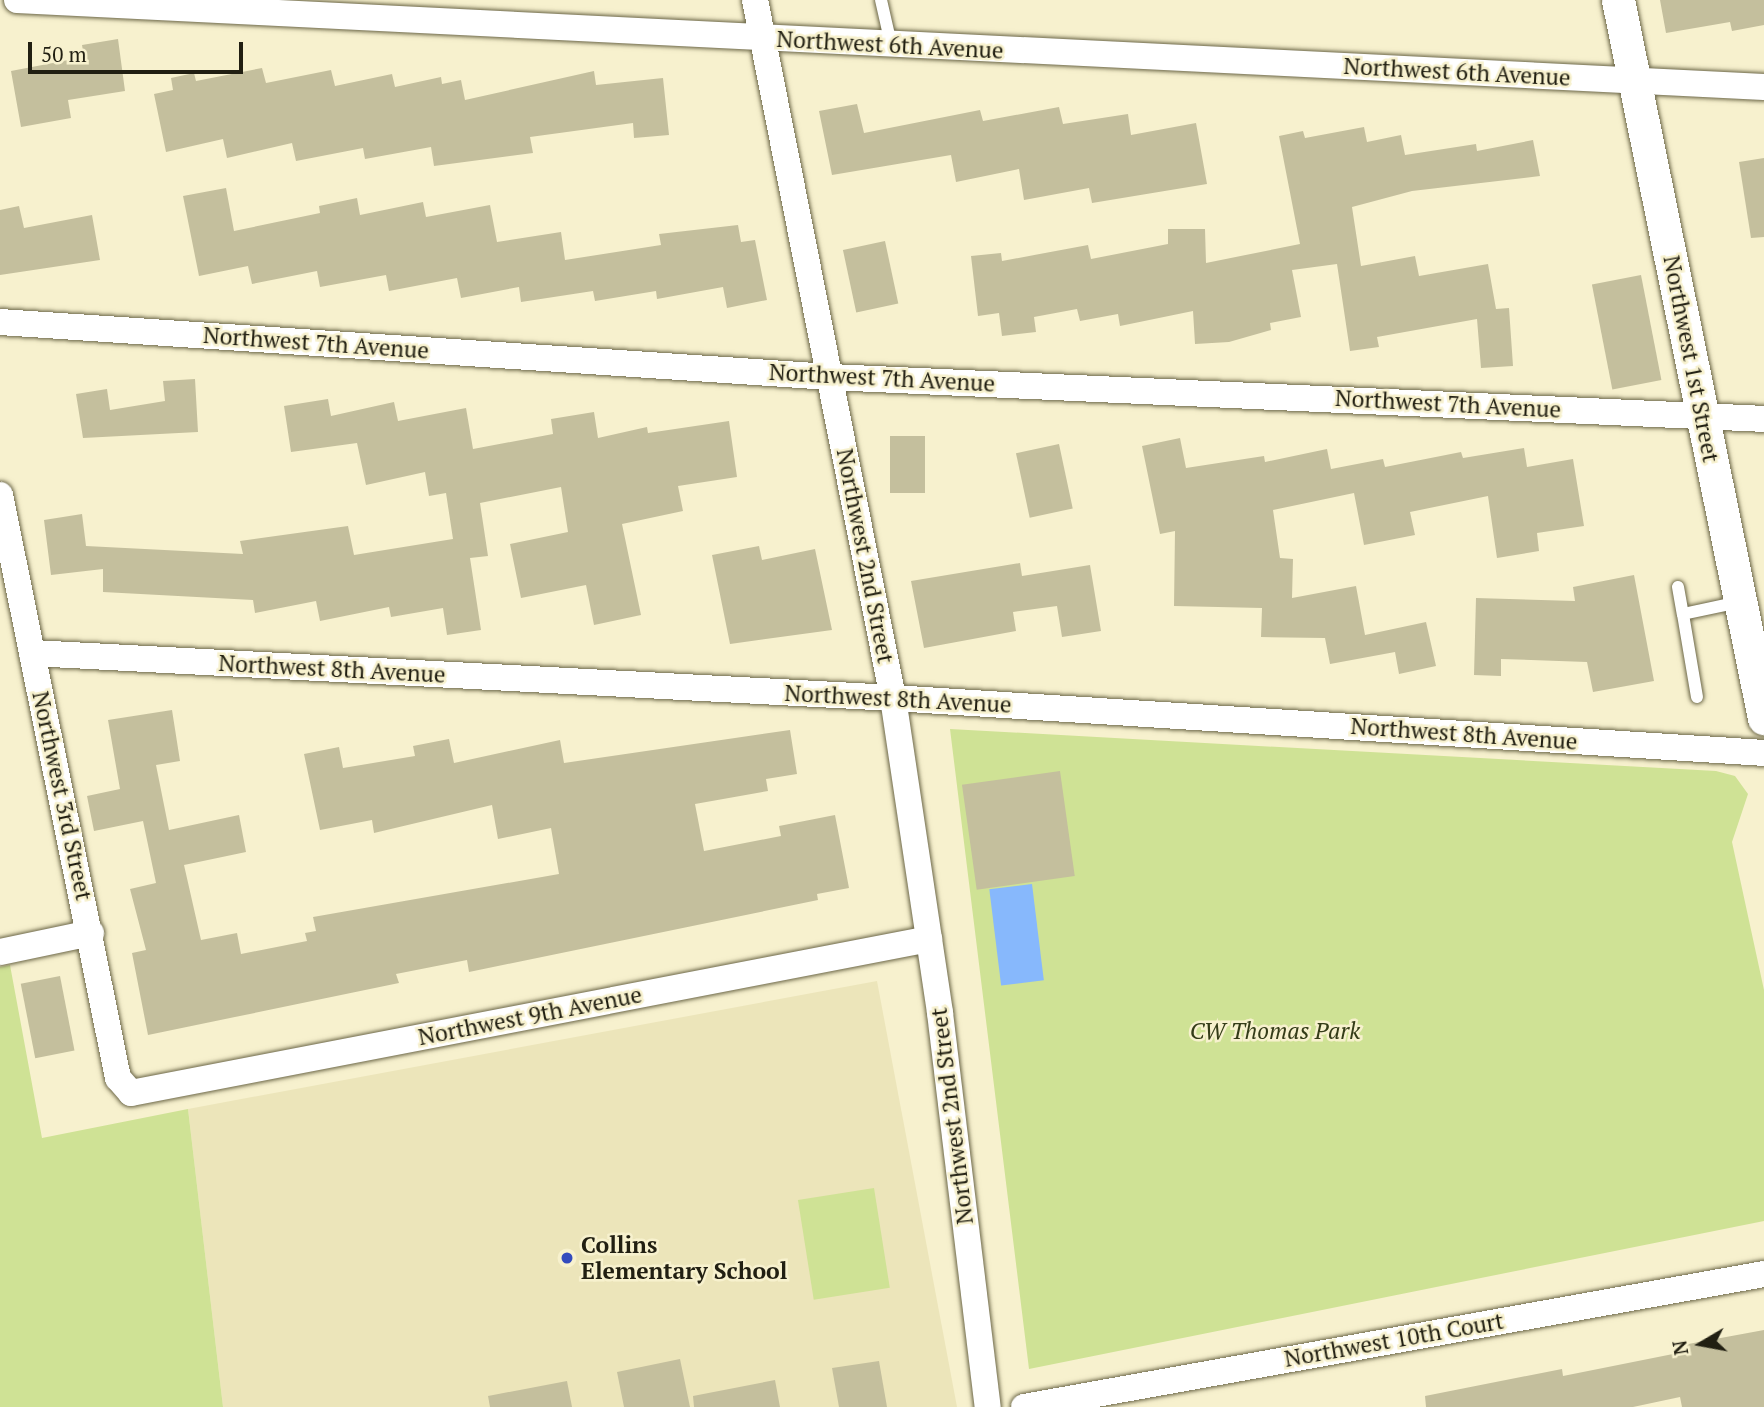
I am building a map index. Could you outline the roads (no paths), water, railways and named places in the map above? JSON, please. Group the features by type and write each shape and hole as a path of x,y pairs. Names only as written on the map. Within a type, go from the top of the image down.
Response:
{"street":[{"name":"Northwest 6th Avenue","path":"17,0 892,46 1764,87"},
{"name":"Northwest 2nd Street","path":"755,0 893,698 929,939 988,1407"},
{"name":"Northwest 1st Street","path":"1618,0 1764,718"},
{"name":"Northwest 7th Avenue","path":"0,322 830,377 1764,419"},
{"name":"Northwest 3rd Street","path":"0,495 3,522 91,933 118,1078 131,1093"},
{"name":"Northwest 8th Avenue","path":"32,653 893,698 1764,753"},
{"path":"0,951 91,933"},
{"name":"Northwest 9th Avenue","path":"131,1093 929,939"},
{"name":"Northwest 10th Court","path":"1024,1407 1764,1274"}],"lane":[{"path":"881,0 892,46"},
{"path":"1678,587 1697,697"},
{"path":"1683,614 1740,602"}],"water":[{"path":"1032,884 1044,980 1001,986 989,889"}],"place":[{"name":"Collins Elementary School","path":"567,1258"}],"park label":[{"name":"CW Thomas Park","path":"1275,1031"}]}
